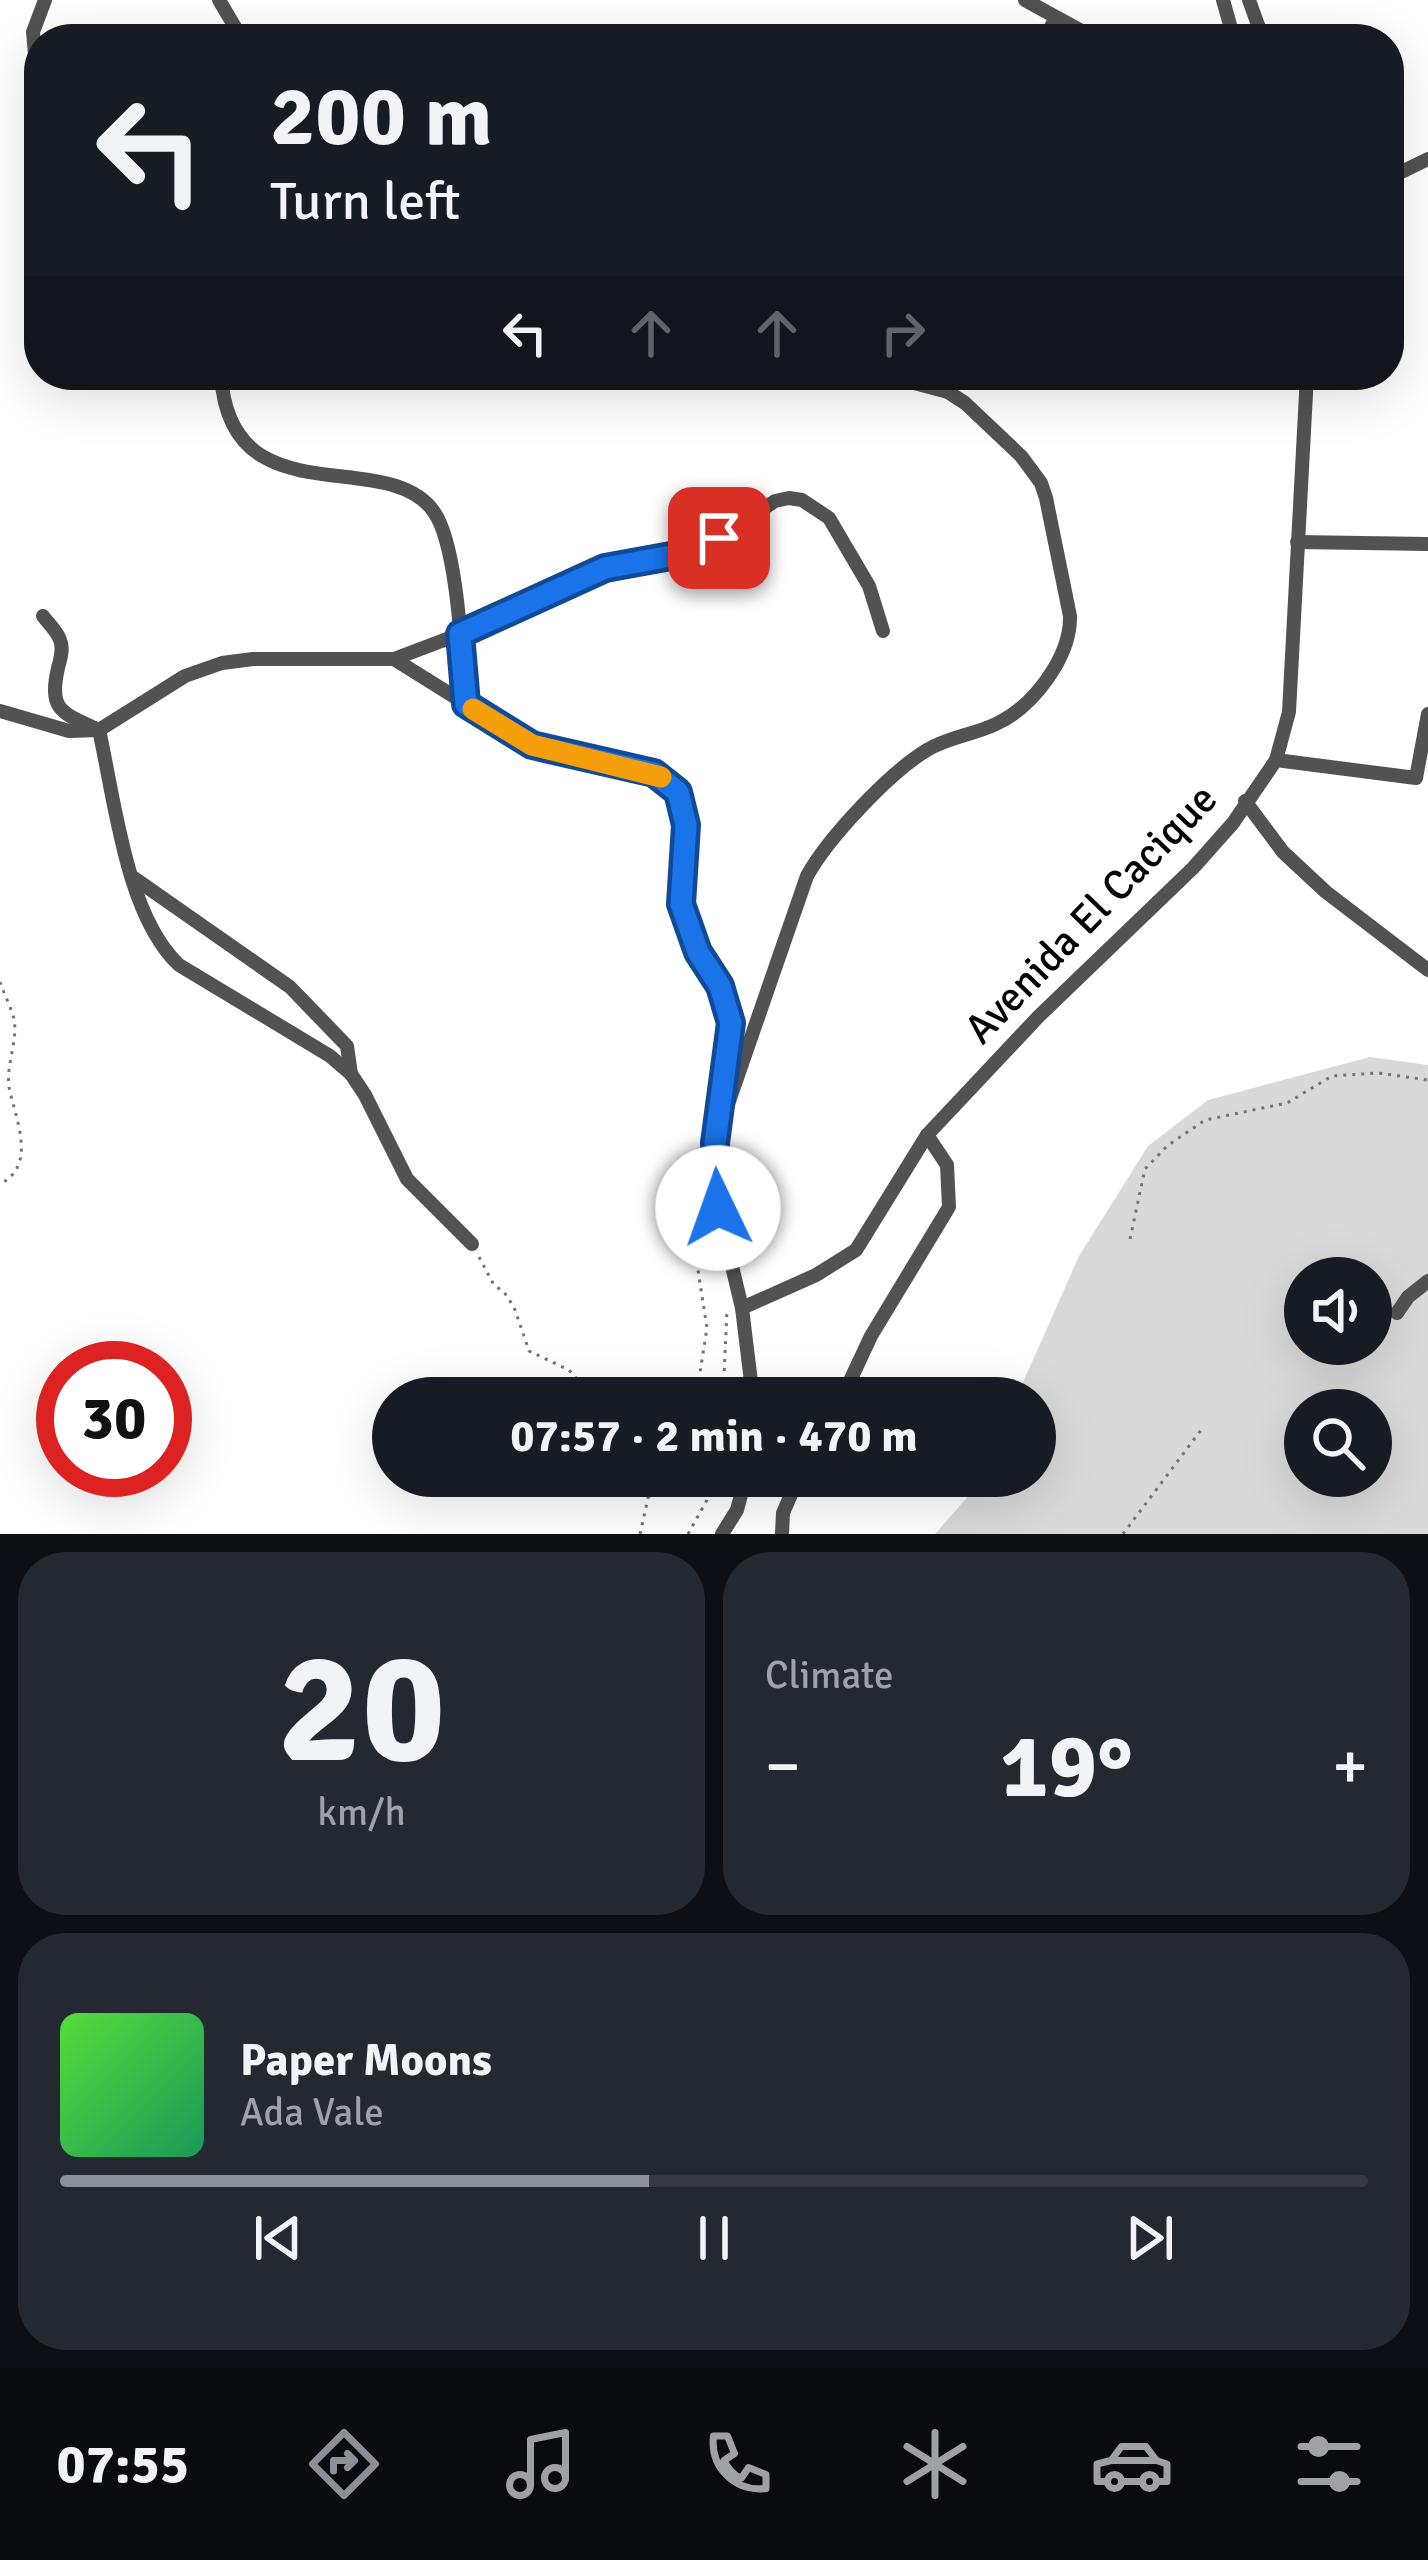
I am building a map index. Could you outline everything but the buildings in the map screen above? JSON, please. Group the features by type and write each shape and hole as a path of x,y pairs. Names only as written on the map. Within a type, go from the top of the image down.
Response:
{"street":[{"path":"1024,0 1069,24"},
{"path":"1052,24 1056,17"},
{"path":"226,390 238,431 263,457 283,466 401,489 431,507 446,542 466,704"},
{"path":"715,1143 807,876 823,849 907,764 944,741 988,728 1014,713 1060,664 1070,635 1041,483 1021,455 965,403 937,390"},
{"name":"Avenida El Cacique","path":"742,1308 816,1275 856,1250 927,1135 1039,1016 1193,868 1233,823 1276,760 1289,712 1306,390"},
{"path":"0,711 69,731 99,730 185,676 222,663 253,658 394,658 460,634 605,568 671,556 707,543 789,498 802,500 829,518 869,586 883,631"},
{"path":"1297,542 1428,544"},
{"path":"43,616 62,646 53,692 56,704 63,713 99,730"},
{"path":"394,658 532,745 654,773 678,792 686,825 681,904 698,952 720,986 731,1023 715,1143 715,1179 742,1308 751,1377"},
{"path":"1276,760 1416,778 1428,714"},
{"path":"99,730 133,877 161,948 179,965 330,1056 351,1075"},
{"path":"1245,800 1283,851 1326,892 1428,970"},
{"path":"133,877 290,987 346,1046 351,1075 407,1180 472,1244"},
{"path":"852,1377 950,1207 947,1165 927,1135"},
{"path":"1397,1312 1428,1281"},
{"path":"722,1534 740,1497"},
{"path":"782,1534 790,1497"}],"path":[{"path":"0,982 14,1020 10,1088 21,1136 20,1162 8,1181 0,1184"},
{"path":"1130,1239 1144,1168 1205,1120 1287,1103 1332,1076 1378,1072 1428,1080"},
{"path":"699,1377 707,1328 698,1270 702,1252 724,1237"},
{"path":"472,1244 494,1285 514,1307 529,1351 575,1377"},
{"path":"724,1377 727,1298"},
{"path":"1123,1534 1201,1430"},
{"path":"688,1534 708,1497"},
{"path":"640,1534 648,1498"}],"shaded area":[{"path":"1370,1057 1428,1065 1428,1534 935,1534 967,1497 1056,1497 1056,1377 1025,1377 1079,1256 1148,1146 1208,1100"}],"slow traffic":[{"path":"473,709 532,745 661,777"}],"route":[{"path":"718,1208 715,1143 731,1023 720,986 698,952 681,904 686,825 678,792 654,773 532,745 466,704 460,634 586,575 671,556 719,538"}]}
